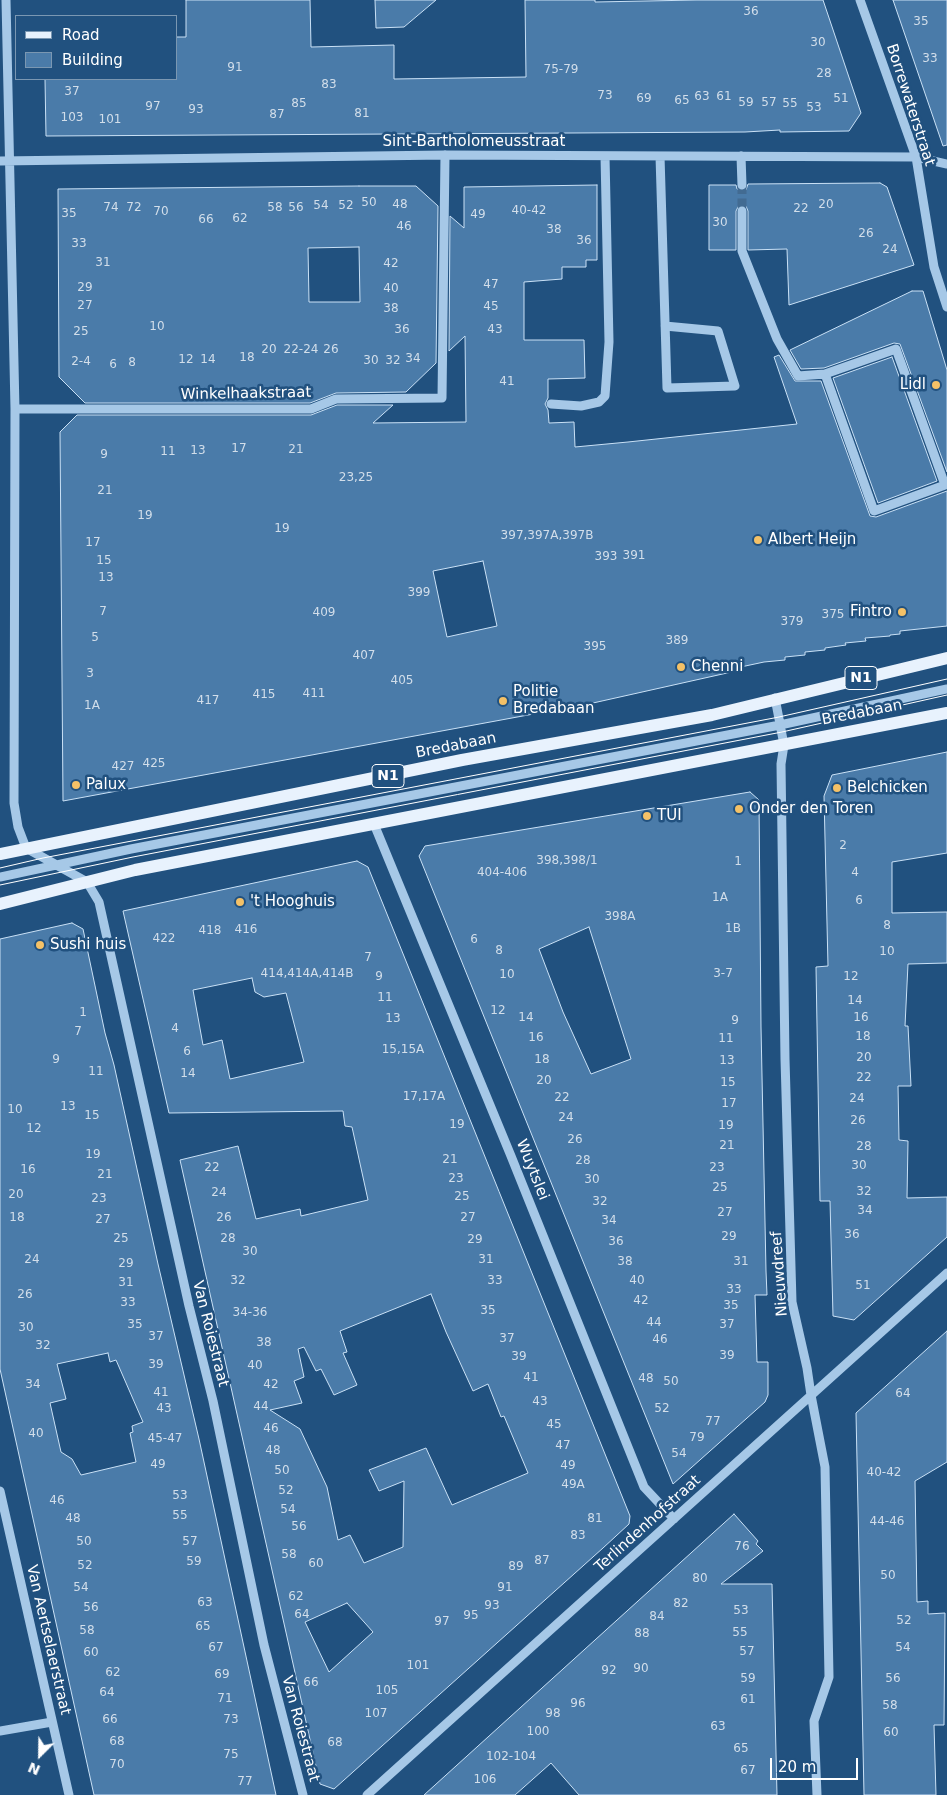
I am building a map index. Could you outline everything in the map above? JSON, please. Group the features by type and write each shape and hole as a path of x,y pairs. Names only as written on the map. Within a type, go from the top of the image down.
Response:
{"main road":[{"name":"Bredabaan","path":"0,854 462,760 712,715 775,698 947,658"},
{"name":"Bredabaan","path":"0,904 135,870 947,713"}],"street":[{"path":"6,0 4,161 15,409 14,803 18,827 26,848 87,882"},
{"name":"Borrewaterstraat","path":"860,0 916,157 934,267 947,307"},
{"name":"Sint-Bartholomeusstraat","path":"4,161 445,155 916,157 947,164"},
{"name":"Winkelhaakstraat","path":"15,409 311,409 336,399 442,398 445,155"},
{"path":"551,404 581,406 599,402 605,396 609,342 605,156"},
{"path":"660,156 667,388 735,386 718,331 666,326"},
{"path":"741,156 742,185"},
{"path":"742,211 742,251 777,339 798,376 825,374 896,349 945,485 874,511 825,374"},
{"path":"0,877 54,864 780,724 947,689"},
{"path":"775,698 784,745"},
{"name":"Nieuwdreef","path":"784,745 781,764 785,1059 792,1302 807,1368 825,1467 829,1677 814,1721 817,1795"},
{"name":"Wuytslei","path":"374,824 511,1156 644,1487 674,1519"},
{"name":"Van Roiestraat","path":"87,882 99,902 189,1306 213,1401 264,1645 303,1795"},
{"name":"Terlindenhofstraat","path":"367,1795 947,1273"},
{"name":"Van Aertselaerstraat","path":"0,1491 69,1795"},
{"path":"0,1731 52,1722"}],"building":[{"path":"186,0 310,0 311,47 394,45 394,79 526,77 525,0 595,0 595,2 823,0 861,113 849,131 46,136 45,80 178,80 178,37 186,37"},
{"path":"375,0 436,0 404,27 376,28"},
{"path":"893,0 947,0 947,145 943,146"},
{"path":"880,183 887,187 914,265 789,305 787,249 748,250 748,211 746,206 739,205 736,211 736,250 709,250 709,185 736,185 737,189 742,191 746,190 748,184"},
{"path":"597,185 597,260 586,260 586,267 562,267 562,279 524,282 524,340 584,340 585,378 548,379 548,398 545,404 548,410 549,423 574,422 575,447 797,424 774,357 779,355 795,381 821,381 870,516 876,517 947,491 947,626 900,631 900,634 890,636 865,638 866,641 845,643 846,645 825,648 825,650 805,652 805,655 785,657 785,660 736,668 736,671 593,703 63,801 60,432 77,415 311,415 337,405 393,405 373,423 466,422 465,336 449,351 450,216 464,228 464,187","holes":["483,561 497,626 447,637 433,571"]},
{"path":"416,186 438,206 436,363 406,392 336,393 310,403 85,403 59,377 58,189","holes":["359,247 360,302 309,302 308,248"]},
{"path":"912,291 923,291 947,370 947,472 900,344 894,343 824,368 801,369 790,350"},
{"path":"892,357 937,481 878,503 833,378"},
{"path":"947,752 947,853 892,862 892,913 947,912 947,963 908,964 905,1026 908,1026 911,1086 898,1086 899,1140 908,1141 907,1198 947,1197 947,1237 854,1320 833,1316 830,1201 820,1201 816,967 828,966 824,796 832,775"},
{"path":"750,792 759,800 761,1027 767,1295 755,1295 757,1362 768,1362 768,1395 765,1402 673,1484 419,856 425,846","holes":["589,927 631,1059 591,1074 563,1012 539,949"]},
{"path":"357,861 368,867 630,1516 629,1524 603,1548 334,1789 320,1784 180,1160 238,1146 256,1219 300,1209 301,1216 368,1200 352,1127 345,1126 343,1111 169,1113 123,911","holes":["252,978 255,992 264,997 286,993 304,1062 230,1079 222,1040 203,1045 193,990","431,1294 473,1391 488,1384 501,1417 504,1416 528,1473 452,1505 426,1448 369,1470 379,1491 404,1481 403,1547 364,1563 350,1535 338,1540 327,1487 300,1429 270,1410 302,1403 294,1381 304,1377 298,1349 304,1347 316,1371 321,1369 334,1395 357,1385 343,1353 347,1352 340,1331","347,1603 373,1632 329,1672 305,1622"]},
{"path":"72,923 83,929 105,1033 114,1065 199,1439 276,1795 94,1795 0,1369 0,939","holes":["108,1353 110,1362 116,1360 143,1422 132,1426 133,1432 130,1433 136,1462 81,1475 72,1459 61,1452 50,1403 66,1399 57,1364"]},
{"path":"947,1331 947,1462 915,1481 917,1602 928,1601 928,1614 945,1613 944,1725 934,1725 936,1795 864,1795 856,1413"},
{"path":"734,1514 758,1541 756,1544 763,1551 721,1584 772,1584 777,1795 579,1795 551,1763 515,1795 424,1795"}],"tunnel":[{"path":"742,185 742,211"}],"tram line":[{"path":"0,868 43,858 779,717 947,679"},
{"path":"0,885 133,857 782,732 947,695"}],"place":[{"name":"Lidl","path":"936,385"},
{"name":"Albert Heijn","path":"758,540"},
{"name":"Fintro","path":"902,612"},
{"name":"Chenni","path":"681,667"},
{"name":"Politie Bredabaan","path":"503,701"},
{"name":"Palux","path":"76,785"},
{"name":"Belchicken","path":"837,788"},
{"name":"Onder den Toren","path":"739,809"},
{"name":"TUI","path":"647,816"},
{"name":"'t Hooghuis","path":"240,902"},
{"name":"Sushi huis","path":"40,945"}]}
